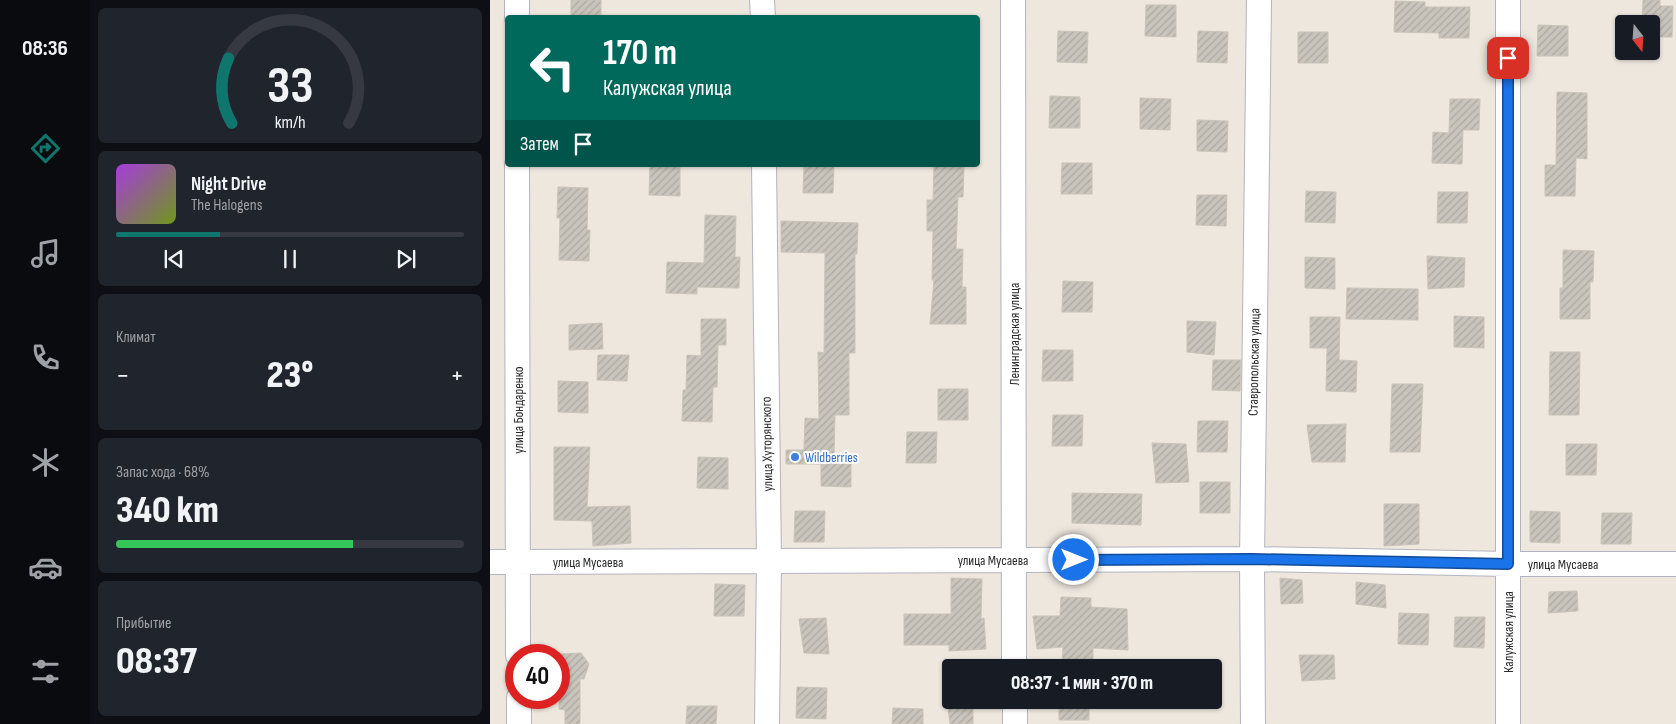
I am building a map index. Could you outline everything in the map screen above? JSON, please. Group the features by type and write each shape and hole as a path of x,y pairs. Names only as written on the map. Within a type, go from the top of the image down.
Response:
{"street":[{"path":"517,0 517,15"},
{"path":"762,0 762,15"},
{"name":"Ленинградская улица","path":"1014,0 1014,659"},
{"name":"Ставропольская улица","path":"1253,724 1252,559 1260,0"},
{"name":"Калужская улица","path":"1508,0 1508,724"},
{"name":"улица Бондаренко","path":"517,167 518,644"},
{"name":"улица Хуторянского","path":"764,167 768,561 767,724"},
{"name":"улица Мусаева","path":"490,562 1252,559 1508,564 1676,564"},
{"path":"519,709 519,724"},
{"path":"1014,709 1015,724"}],"building":[{"path":"571,0 601,0 601,15 571,15"},
{"path":"1643,0 1660,0 1660,6 1673,6 1672,37 1660,37 1660,15 1642,15"},
{"path":"1395,1 1425,2 1425,7 1470,7 1469,38 1439,38 1439,33 1394,32"},
{"path":"1146,5 1176,5 1176,37 1145,36"},
{"path":"1538,25 1568,26 1568,56 1537,56"},
{"path":"1058,31 1088,32 1087,63 1057,62"},
{"path":"1198,31 1228,32 1227,63 1197,62"},
{"path":"1298,32 1328,32 1328,63 1298,63"},
{"path":"1557,92 1587,93 1587,159 1576,158 1575,196 1545,196 1545,165 1556,165"},
{"path":"1050,96 1080,97 1080,128 1049,128"},
{"path":"1140,98 1171,99 1170,130 1140,129"},
{"path":"1450,99 1480,99 1479,130 1463,130 1462,164 1432,163 1433,132 1449,133"},
{"path":"1197,120 1228,121 1227,152 1197,151"},
{"path":"1062,163 1092,163 1092,194 1061,194"},
{"path":"650,167 680,167 680,196 649,195"},
{"path":"804,167 834,167 833,193 803,193"},
{"path":"934,167 964,167 963,197 958,197 956,249 963,249 962,287 966,287 966,324 930,324 934,280 932,280 933,231 927,231 927,200 933,200"},
{"path":"558,187 588,188 587,230 590,230 589,261 559,260 560,218 557,218"},
{"path":"1306,191 1336,192 1335,223 1305,222"},
{"path":"1438,192 1468,192 1467,223 1437,223"},
{"path":"1197,195 1227,195 1226,226 1196,225"},
{"path":"705,215 736,216 735,257 740,257 739,288 697,287 697,294 666,293 667,262 704,263"},
{"path":"781,221 858,223 857,254 855,254 855,353 849,353 849,415 835,415 834,455 851,456 851,487 821,486 821,464 786,464 786,450 804,450 805,418 819,419 818,352 824,353 825,253 781,252"},
{"path":"1563,250 1594,251 1593,282 1590,282 1590,319 1560,319 1560,288 1563,288"},
{"path":"1427,256 1465,258 1464,287 1428,289"},
{"path":"1305,257 1335,258 1335,289 1305,288"},
{"path":"1063,281 1093,282 1092,312 1062,312"},
{"path":"1347,288 1418,289 1418,320 1346,319"},
{"path":"1454,316 1484,317 1484,348 1454,347"},
{"path":"1310,317 1340,317 1339,360 1357,361 1356,392 1326,391 1327,348 1310,348"},
{"path":"701,319 726,319 726,345 718,345 717,387 713,387 712,422 682,421 683,390 686,390 687,355 701,356"},
{"path":"1187,321 1216,322 1214,355 1187,352"},
{"path":"602,323 603,349 569,350 569,325"},
{"path":"1043,350 1073,350 1073,381 1042,381"},
{"path":"1550,352 1580,352 1579,415 1549,415"},
{"path":"598,355 629,355 627,381 597,380"},
{"path":"1213,360 1241,360 1240,391 1212,390"},
{"path":"558,381 588,382 588,413 558,412"},
{"path":"1392,384 1423,384 1420,452 1390,452"},
{"path":"938,389 968,389 968,420 938,420"},
{"path":"1053,415 1083,415 1082,446 1052,446"},
{"path":"1198,421 1228,421 1227,452 1197,452"},
{"path":"1346,424 1345,462 1312,462 1307,425"},
{"path":"907,432 937,432 936,463 906,463"},
{"path":"1152,443 1186,444 1189,482 1156,483"},
{"path":"1566,444 1597,444 1596,475 1566,475"},
{"path":"554,447 590,447 587,507 630,506 631,543 593,546 592,521 554,520"},
{"path":"698,457 728,458 728,489 697,488"},
{"path":"1200,482 1230,482 1230,513 1200,513"},
{"path":"1072,493 1142,494 1141,525 1072,523"},
{"path":"1384,504 1419,504 1419,544 1384,546"},
{"path":"795,511 825,511 824,542 794,542"},
{"path":"1530,511 1560,512 1560,543 1530,542"},
{"path":"1602,513 1632,513 1631,544 1601,544"},
{"path":"951,578 982,579 981,619 984,618 986,649 949,651 949,645 904,645 904,614 951,614"},
{"path":"1280,578 1302,580 1303,603 1281,604"},
{"path":"1356,582 1385,585 1386,608 1356,604"},
{"path":"715,584 745,585 744,616 714,616"},
{"path":"1577,591 1578,611 1548,613 1549,592"},
{"path":"1061,597 1091,598 1091,607 1127,609 1128,650 1093,648 1093,659 1062,659 1063,647 1037,649 1033,616 1060,616"},
{"path":"1399,613 1429,614 1428,645 1398,644"},
{"path":"1455,617 1485,617 1484,648 1454,647"},
{"path":"826,618 829,654 804,653 799,619"},
{"path":"581,653 589,664 584,679 580,679 580,724 565,724 565,710 559,709 570,709 570,654"},
{"path":"1299,655 1334,655 1335,679 1302,681"},
{"path":"797,687 827,688 826,719 796,718"},
{"path":"687,706 717,706 716,724 686,724"},
{"path":"893,708 923,709 923,724 892,724"},
{"path":"948,709 973,709 973,724 950,724"},
{"path":"1059,709 1089,709 1089,720 1059,720"}],"place":[{"name":"Wildberries","path":"795,457"}],"route":[{"path":"1074,560 1252,559 1508,564 1508,58"}]}
